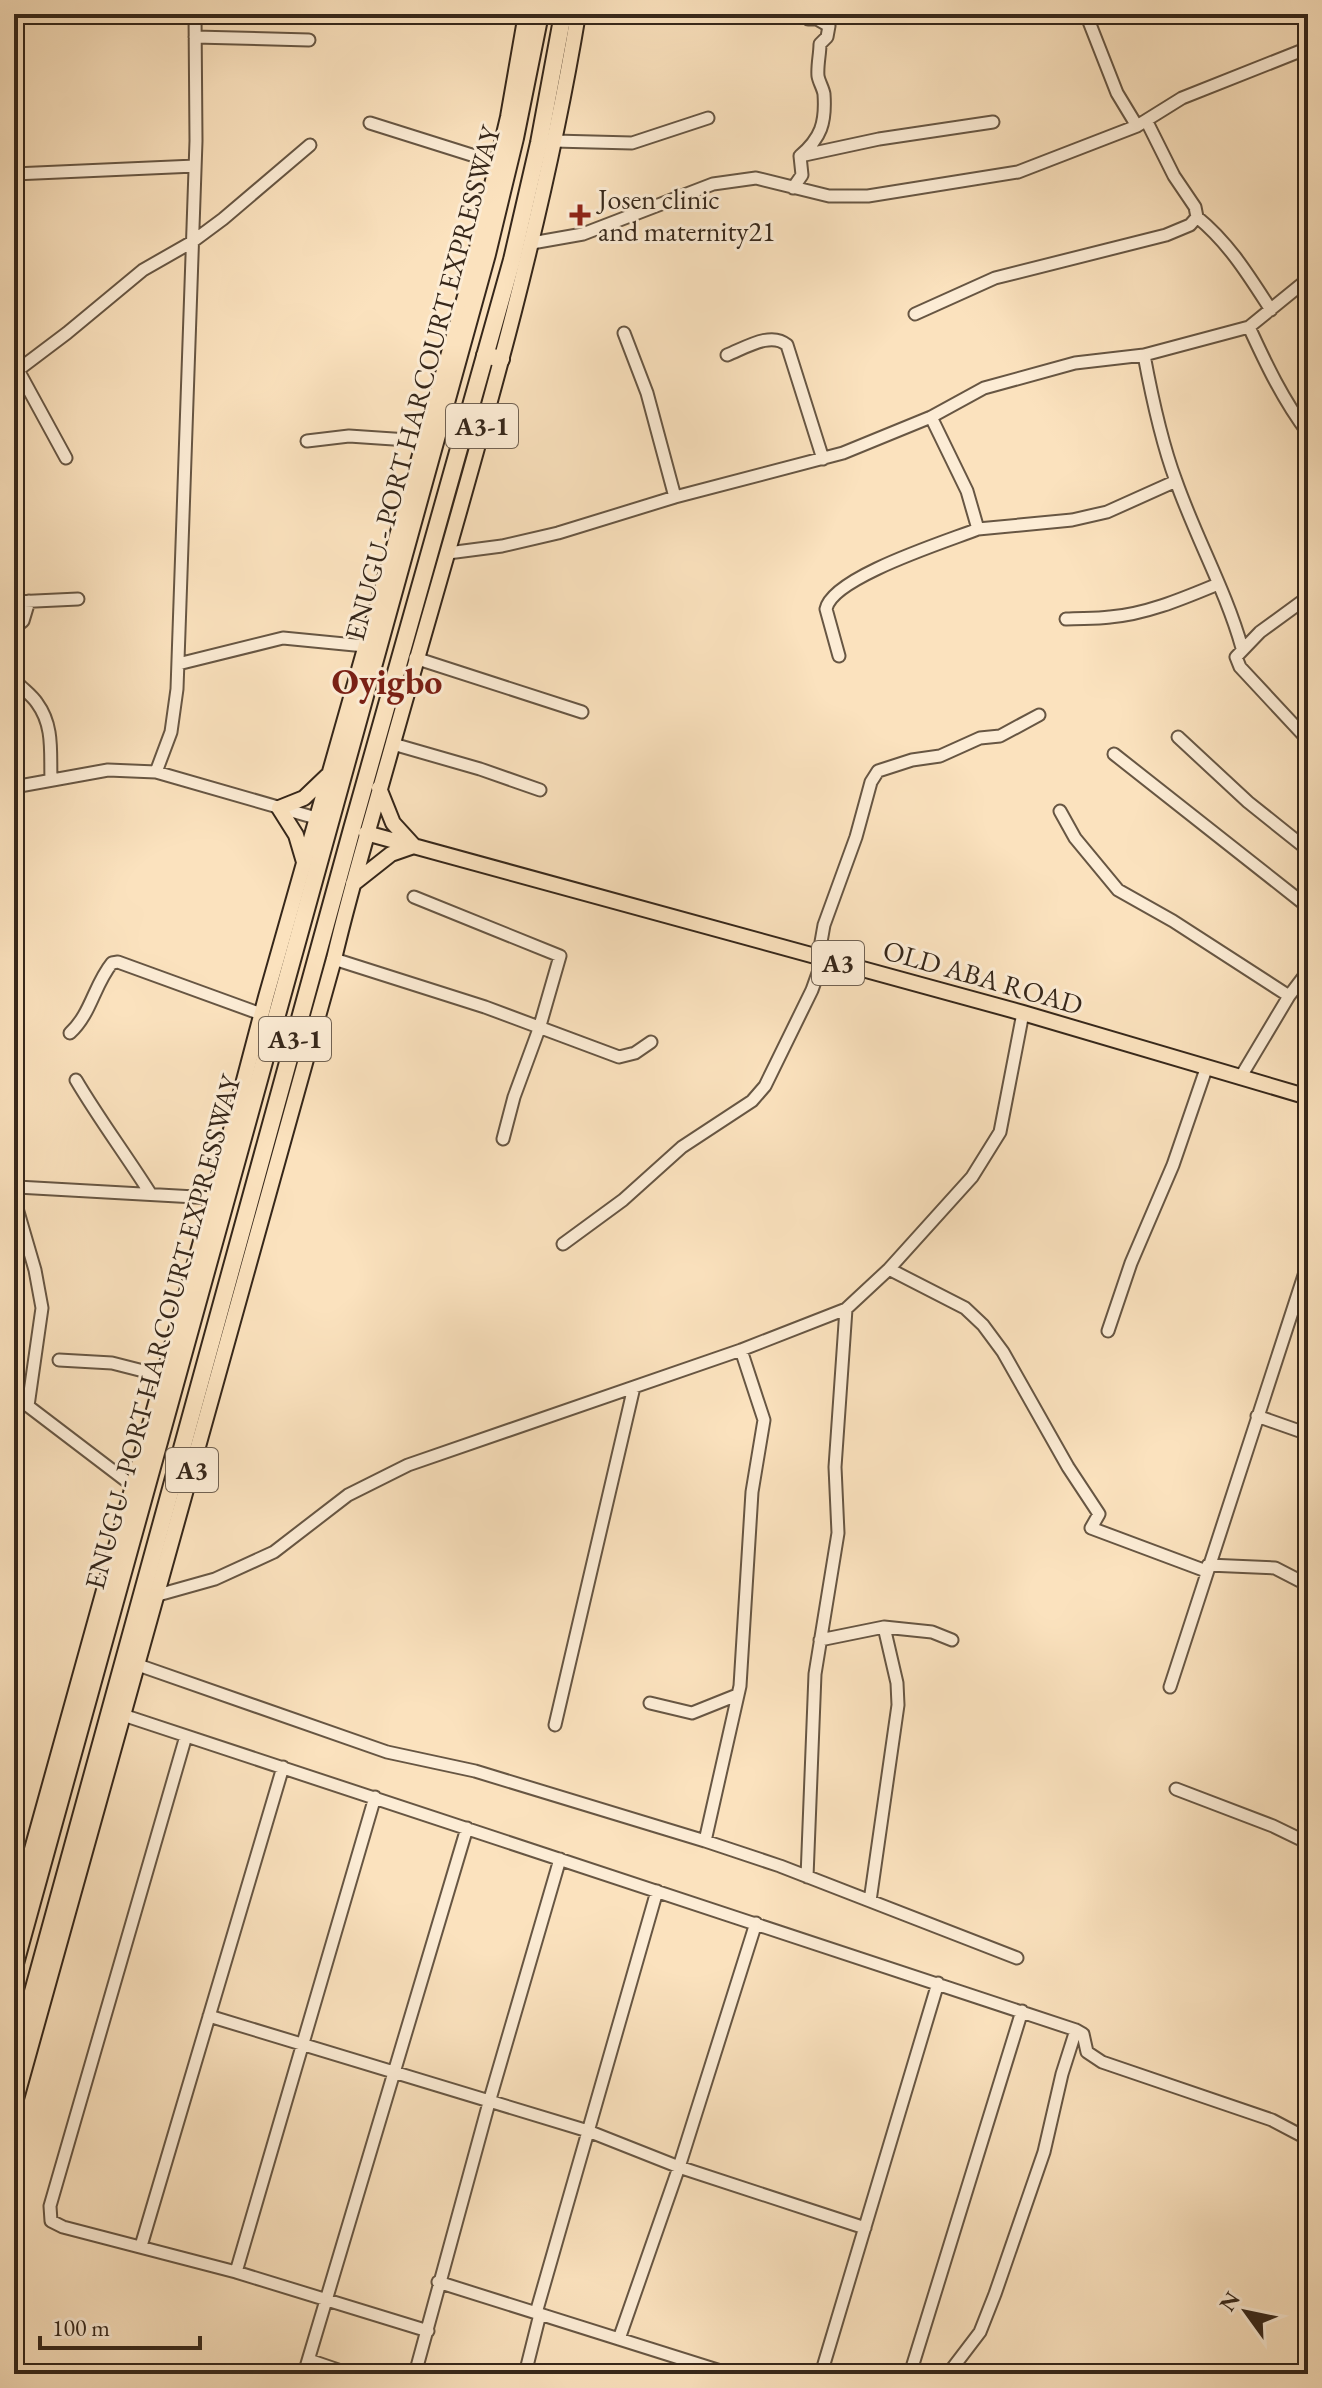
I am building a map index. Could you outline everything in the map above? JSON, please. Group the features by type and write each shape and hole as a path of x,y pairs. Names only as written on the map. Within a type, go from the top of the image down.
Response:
{"highway":[{"name":"ENUGU - PORT HARCOURT EXPRESSWAY","path":"14,1967 487,254 540,14"},
{"name":"ENUGU - PORT HARCOURT EXPRESSWAY","path":"14,2061 344,860 493,357 563,14"},
{"path":"14,1976 36,1982"}],"main road":[{"name":"ENUGU - PORT HARCOURT EXPRESSWAY","path":"14,1914 213,1198 261,1014 468,286 497,163 526,14"},
{"name":"ENUGU - PORT HARCOURT EXPRESSWAY","path":"14,2106 334,959 351,886 448,553 493,357 532,243 578,14"},
{"path":"304,863 296,835 279,808 304,798 329,773"},
{"path":"351,886 391,854 414,846 393,823 379,787"},
{"name":"OLD ABA ROAD","path":"366,833 1023,1013 1308,1097"}],"street":[{"path":"156,772 171,732 178,664 195,166 195,14"},
{"path":"800,156 814,143 821,130 824,91 818,76 820,44 827,37 829,26 817,19 808,19 809,14"},
{"path":"900,14 928,17 944,14"},
{"path":"1086,14 1117,93 1142,124 1195,207 1197,217 1239,260 1271,310"},
{"path":"195,37 309,40"},
{"path":"532,243 583,234 713,184 756,178 829,196 868,196 1018,172 1142,124 1182,98 1308,48"},
{"path":"554,141 632,143 708,118"},
{"path":"800,156 879,139 993,122"},
{"path":"370,123 497,163"},
{"path":"66,458 16,371 143,270 192,242 310,145"},
{"path":"793,188 802,175 800,156"},
{"path":"14,174 195,166"},
{"path":"915,314 995,278 1166,235 1190,225 1197,217"},
{"path":"448,553 502,546 558,533 675,497 843,453 931,417 984,388 1075,363 1144,355 1249,327 1308,279"},
{"path":"1249,327 1269,371 1308,433"},
{"path":"624,333 647,393 675,497"},
{"path":"727,355 769,339 780,339 787,345 823,459"},
{"path":"1144,355 1156,417 1176,481 1233,618 1242,648"},
{"path":"931,417 967,491 978,529"},
{"path":"307,441 349,436 423,441"},
{"path":"839,656 826,609 827,601 842,588 898,559 978,529 1072,520 1107,512 1176,481"},
{"path":"1066,619 1112,617 1138,612 1177,601 1218,584"},
{"path":"1308,597 1242,648 1236,657 1240,667 1308,740"},
{"path":"14,602 78,599"},
{"path":"14,628 23,621 29,601"},
{"path":"178,664 283,638 365,646"},
{"path":"415,658 582,712"},
{"path":"14,679 34,699 50,728 51,779"},
{"path":"563,1244 623,1200 682,1147 752,1101 765,1086 812,990 823,959 821,942 824,925 856,837 871,782 878,771 912,760 940,756 980,738 1000,736 1039,715"},
{"path":"1178,737 1248,802 1308,850"},
{"path":"393,744 540,790"},
{"path":"1114,754 1308,907"},
{"path":"14,787 108,770 156,772 316,818"},
{"path":"1060,811 1075,838 1118,890 1173,921 1289,996"},
{"path":"414,897 560,956 503,1139"},
{"path":"334,959 485,1007 619,1057 635,1053 651,1042"},
{"path":"70,1033 86,1013 106,970 112,963 118,962 261,1014"},
{"path":"1240,1078 1289,996 1307,975"},
{"path":"158,1595 215,1579 274,1552 348,1495 408,1465 741,1350 846,1309 889,1269 972,1177 1000,1132 1023,1013"},
{"path":"1108,1331 1131,1263 1173,1165 1206,1069"},
{"path":"76,1080 101,1123 150,1193"},
{"path":"28,1406 42,1308 15,1188 213,1198"},
{"path":"1170,1687 1308,1263"},
{"path":"889,1269 965,1308 983,1325 1003,1352 1068,1467 1099,1514 1091,1528 1207,1568 1275,1568 1308,1585"},
{"path":"807,1877 813,1698 838,1533 835,1467 846,1309"},
{"path":"705,1841 740,1686 752,1492 764,1420 741,1350"},
{"path":"59,1360 112,1363 163,1376"},
{"path":"555,1725 634,1387"},
{"path":"14,1394 133,1486"},
{"path":"1257,1416 1308,1434"},
{"path":"820,1640 884,1627 932,1632 952,1640"},
{"path":"870,1901 898,1705 897,1683 884,1627"},
{"path":"138,1665 387,1752 475,1771 705,1841 1017,1958"},
{"path":"650,1703 692,1713 737,1695"},
{"path":"123,1715 1076,2030 1083,2034 1087,2052 1102,2062 1272,2120 1308,2139"},
{"path":"186,1736 50,2206 51,2221 63,2227 236,2272 428,2331"},
{"path":"141,2246 283,1767"},
{"path":"1176,1789 1273,1826 1308,1843"},
{"path":"236,2272 375,1797"},
{"path":"304,2374 467,1828"},
{"path":"415,2374 438,2282 560,1859"},
{"path":"525,2374 538,2314 588,2131 657,1891"},
{"path":"619,2339 679,2167 756,1923"},
{"path":"821,2374 938,1983"},
{"path":"910,2374 1022,2011"},
{"path":"209,2016 490,2099 588,2131 679,2167 865,2228"},
{"path":"948,2374 980,2332 995,2294 1044,2152 1076,2030"},
{"path":"438,2282 730,2374"},
{"path":"309,2360 350,2374"}],"place":[{"name":"Josen clinic and maternity21","path":"580,215"}],"district":[{"name":"Oyigbo","path":"387,681"}]}
